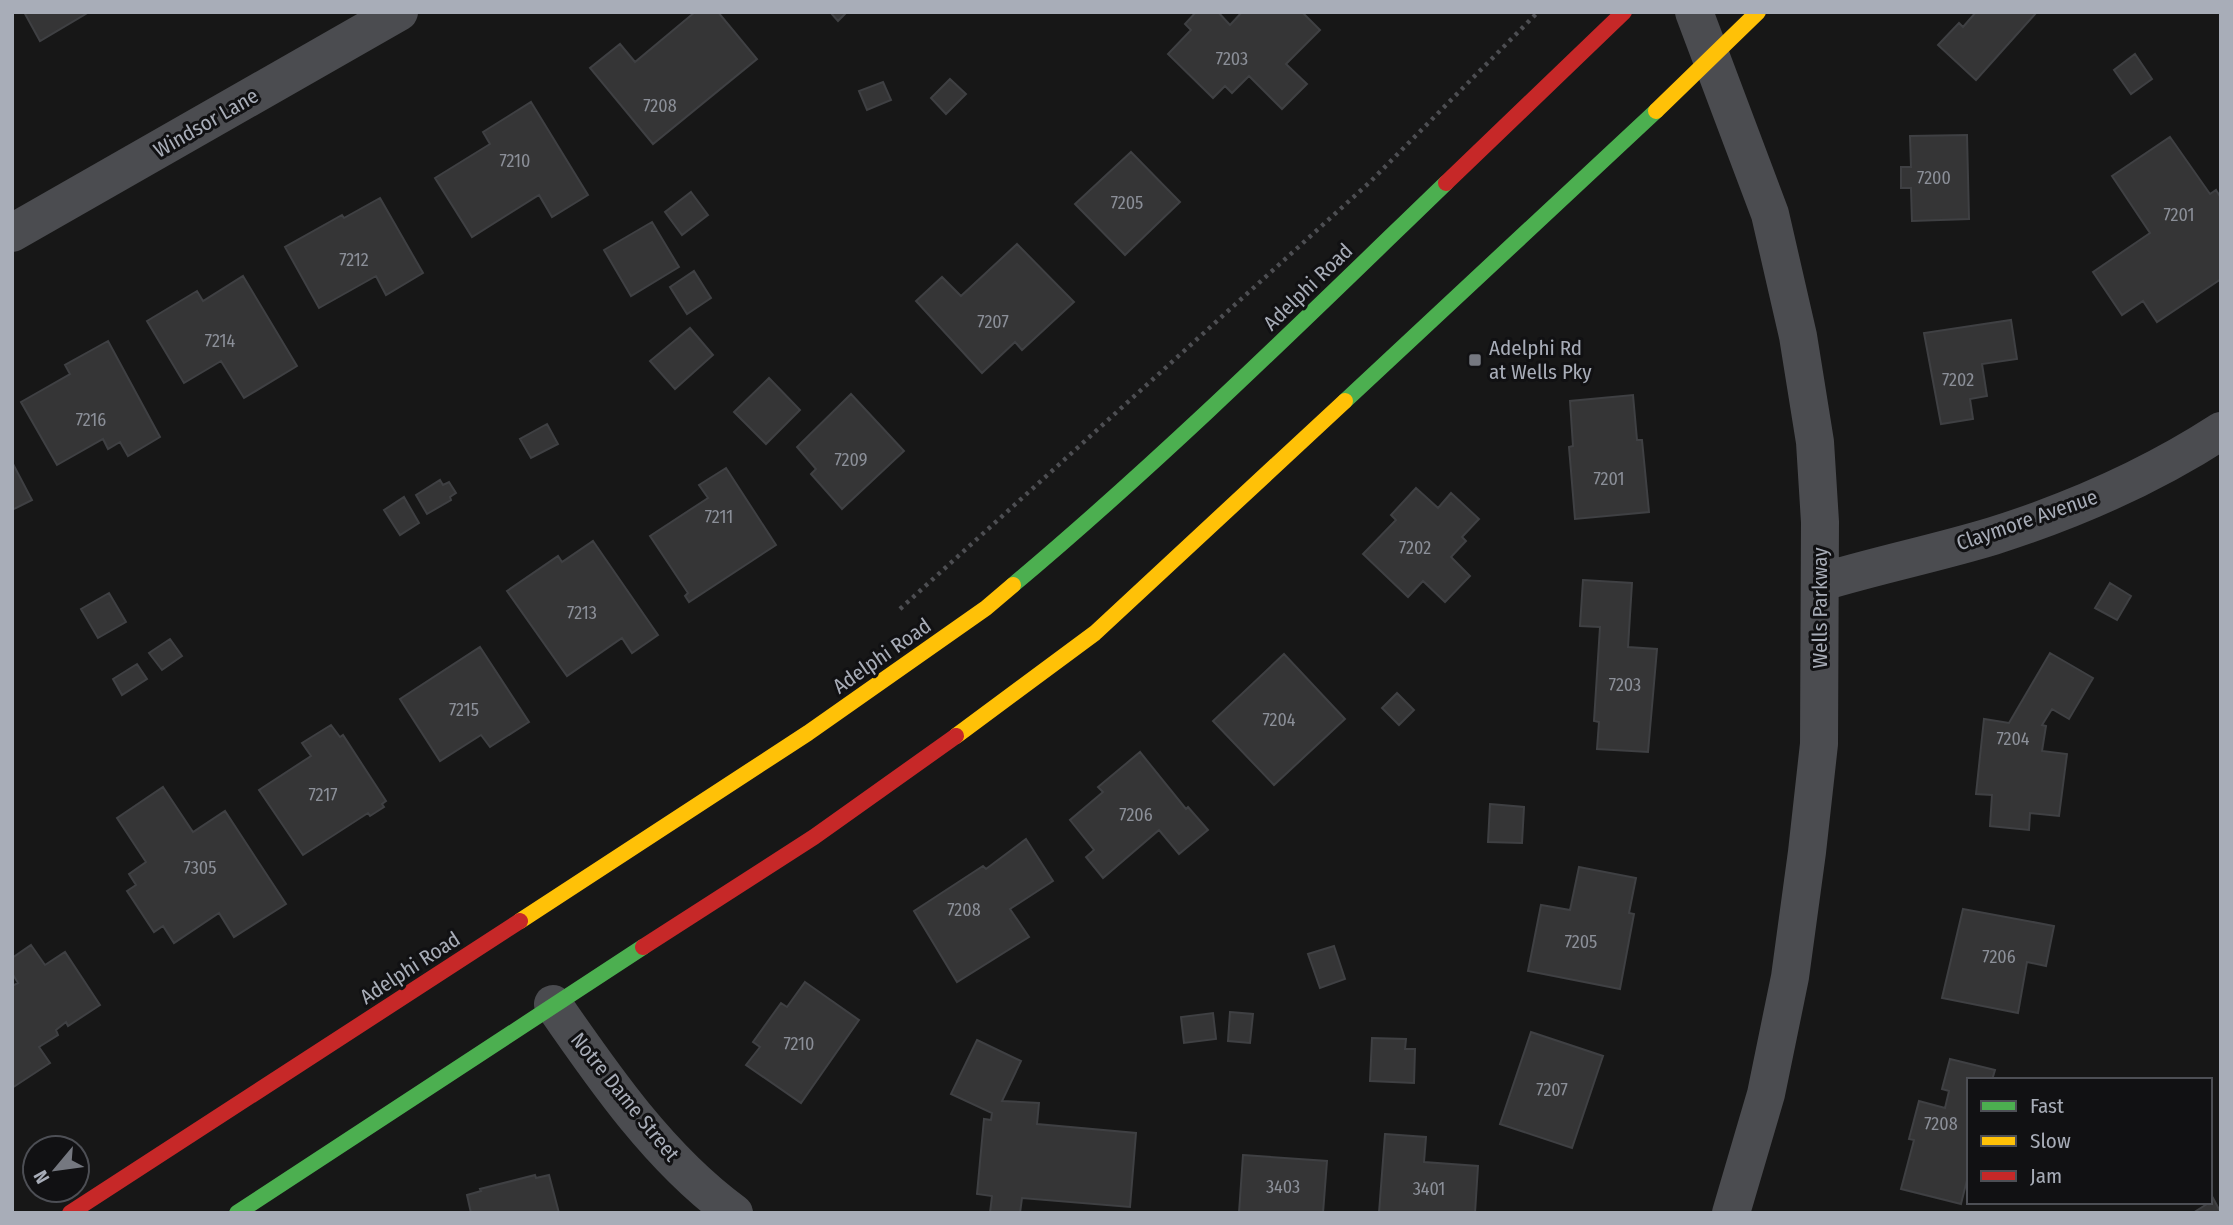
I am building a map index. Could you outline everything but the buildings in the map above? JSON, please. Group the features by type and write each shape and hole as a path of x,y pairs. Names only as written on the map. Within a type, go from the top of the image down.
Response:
{"main road":[{"name":"Adelphi Road","path":"70,1213 808,733 986,608 1084,525 1228,393 1624,12"},
{"path":"237,1213 553,1004 814,837 974,725 1096,632 1711,60 1758,12"}],"street":[{"name":"Windsor Lane","path":"12,233 398,12"},
{"name":"Wells Parkway","path":"1694,12 1770,214 1798,336 1815,442 1822,582 1819,744 1790,977 1766,1094 1731,1213"},
{"name":"Claymore Avenue","path":"1822,582 1991,536 2062,511 2186,454 2221,431"},
{"name":"Notre Dame Street","path":"553,1004 631,1111 682,1167 734,1213"}],"path":[{"path":"891,618 1370,182 1538,12"}],"traffic: fast":[{"path":"1345,401 1656,111"},
{"path":"1013,585 1179,438 1446,183"},
{"path":"237,1213 643,947"}],"traffic: slow":[{"path":"1656,111 1758,12"},
{"path":"956,736 1095,633 1345,401"},
{"path":"520,921 808,733 986,608 1013,585"}],"traffic: jam":[{"path":"1446,183 1624,12"},
{"path":"643,947 814,837 956,736"},
{"path":"70,1213 520,921"}],"place":[{"name":"Adelphi Rd at Wells Pky","path":"1475,360"}]}
